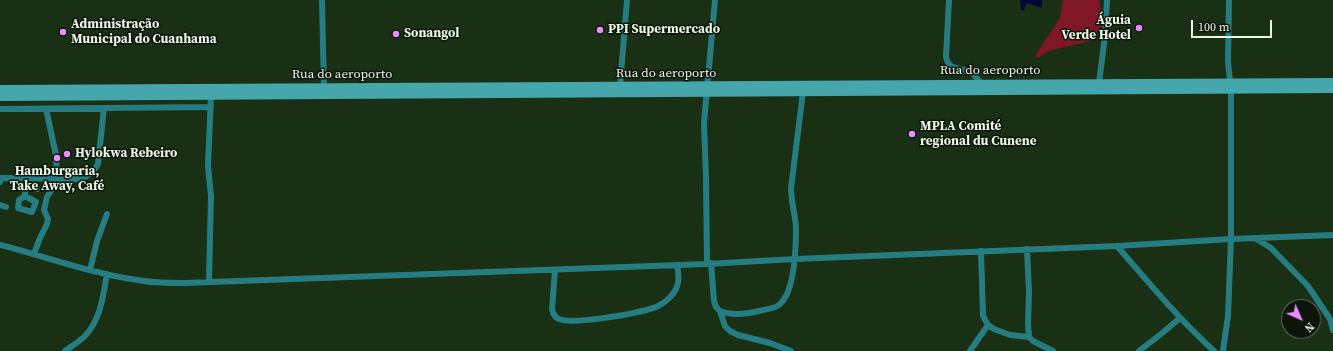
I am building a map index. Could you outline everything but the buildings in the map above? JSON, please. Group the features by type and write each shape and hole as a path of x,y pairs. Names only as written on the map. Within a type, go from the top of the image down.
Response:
{"main road":[{"name":"Rua do aeroporto","path":"0,89 324,91 708,89 1230,86 1333,82"},
{"name":"Rua do aeroporto","path":"0,96 211,95 324,91 620,86 803,92 1099,83 1333,89"}],"street":[{"path":"322,0 324,91"},
{"path":"620,86 627,0"},
{"path":"715,0 704,131 709,264 714,301 720,312 724,326 730,332 770,343 791,351"},
{"path":"949,0 946,62 954,68 971,73 981,87"},
{"path":"1099,83 1105,36 1107,0"},
{"path":"1223,351 1228,316 1231,239 1230,86 1228,62 1229,0"},
{"path":"720,312 730,314 750,313 773,308 780,304 790,284 795,259 796,227 791,201 791,188 803,92"},
{"path":"209,281 211,196 208,166 211,95"},
{"path":"0,109 211,107"},
{"path":"0,182 1,178 57,180 81,179 89,176 98,164 104,108"},
{"path":"34,254 47,224 47,214 44,210 47,197 57,180 56,160 46,109"},
{"path":"25,196 25,185 37,189"},
{"path":"25,196 36,202 32,212 18,208 19,200 25,196"},
{"path":"34,208 47,214"},
{"path":"90,270 97,242 107,214"},
{"path":"0,245 90,270 145,282 184,283 709,264 1333,235"},
{"path":"1255,238 1271,248 1308,286 1332,321 1333,330"},
{"path":"1117,246 1180,318 1214,351"},
{"path":"1027,249 1029,337"},
{"path":"981,251 982,316 988,325 1010,335 1029,337 1053,351"},
{"path":"554,270 552,309 554,314 557,318 563,320 589,320 639,313 659,306 670,297 678,286 677,265"},
{"path":"65,351 84,336 93,326 98,316 107,274"},
{"path":"1139,351 1180,318"},
{"path":"970,351 988,325"}],"shaded area":[{"path":"1020,0 1042,0 1042,8 1027,3 1024,10 1021,10"},
{"path":"1063,0 1099,0 1103,25 1090,41 1048,51 1038,58 1035,56 1060,18"}],"place":[{"name":"Águia Verde Hotel","path":"1139,28"},
{"name":"PPI Supermercado","path":"600,30"},
{"name":"Administração Municipal do Cuanhama","path":"63,32"},
{"name":"Sonangol","path":"396,34"},
{"name":"MPLA Comité regional du Cunene","path":"912,134"},
{"name":"Hylokwa Rebeiro","path":"67,154"},
{"name":"Hamburgaria, Take Away, Café","path":"57,158"}]}
